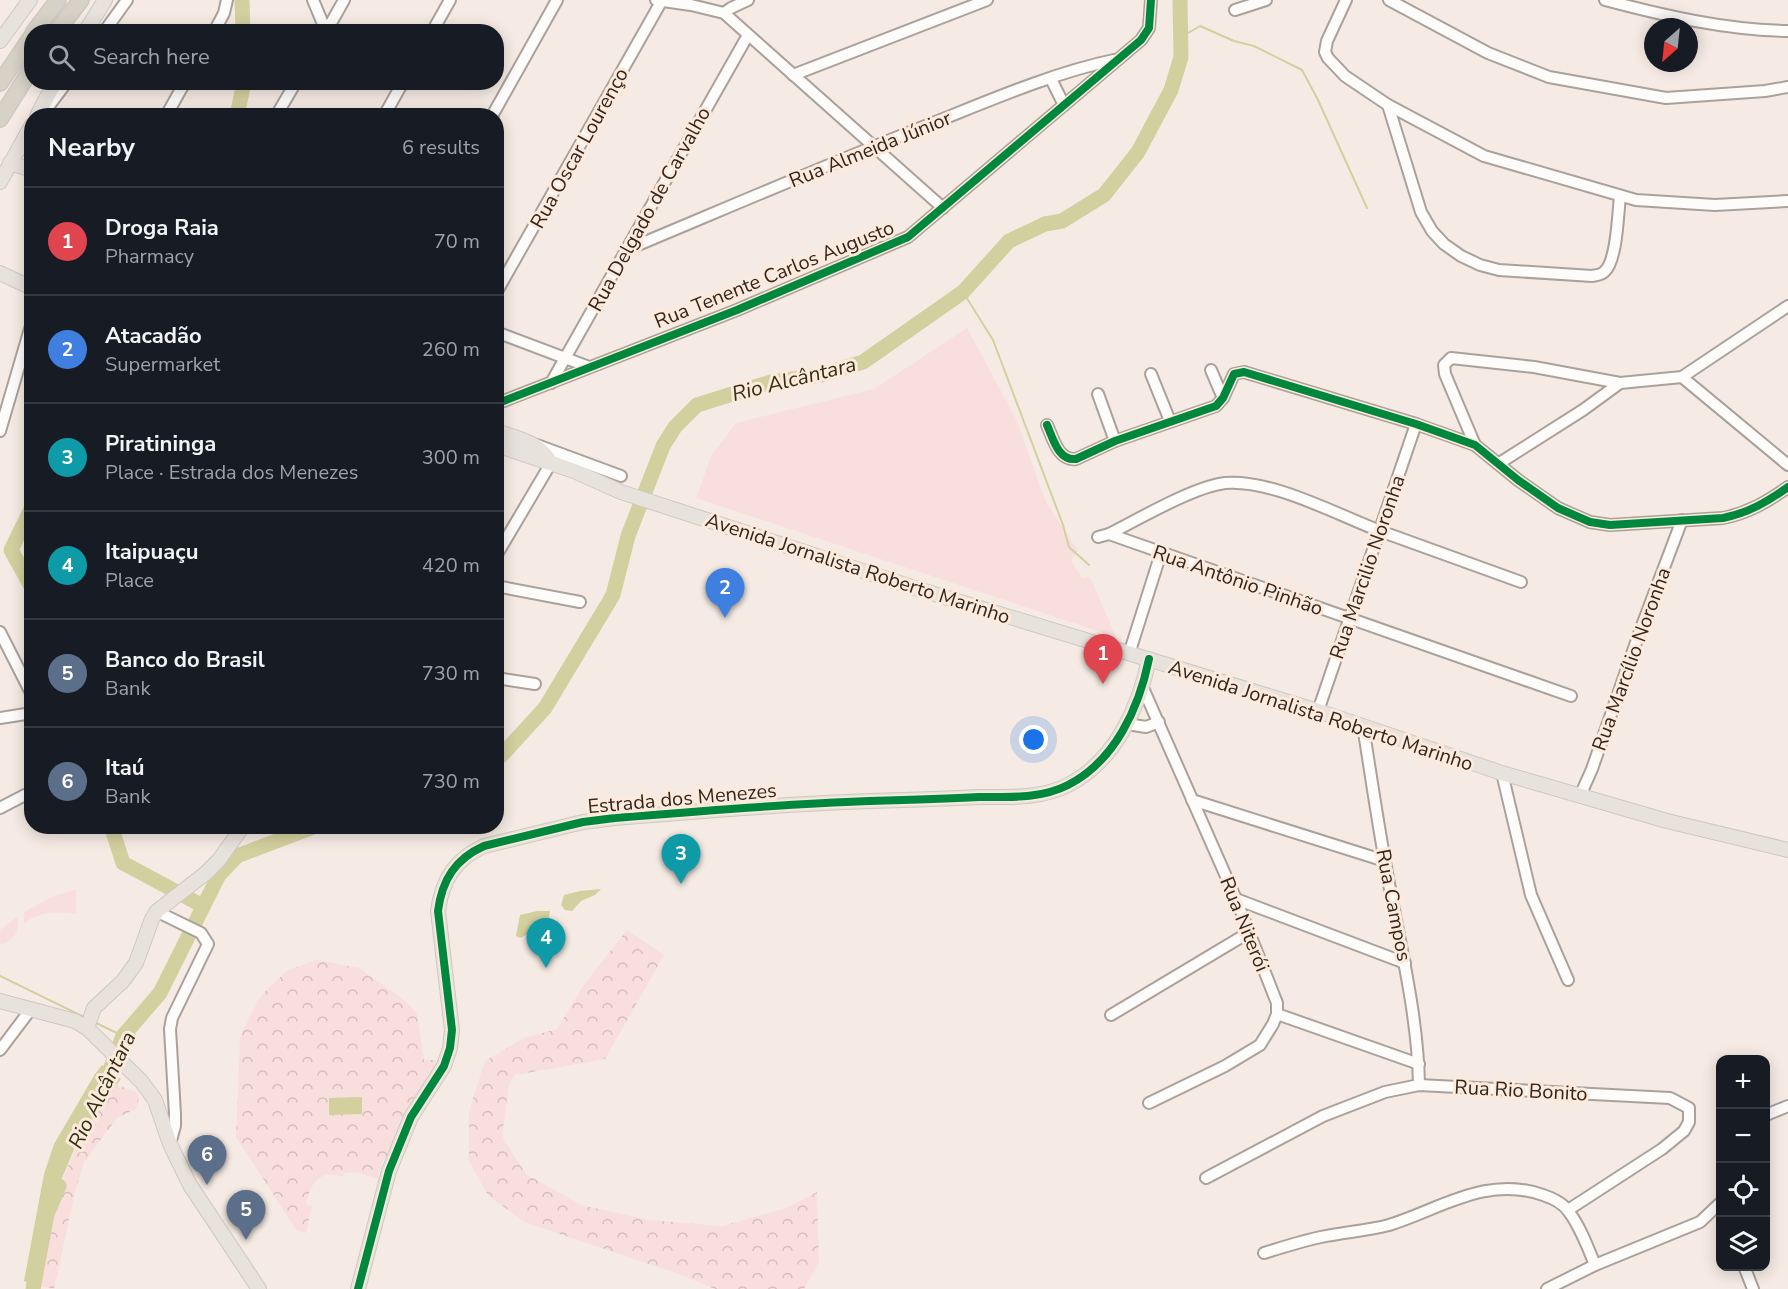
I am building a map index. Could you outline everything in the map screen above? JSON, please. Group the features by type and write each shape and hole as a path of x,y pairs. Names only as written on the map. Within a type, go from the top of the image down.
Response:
{"highway":[{"path":"40,24 58,0"},
{"path":"62,24 81,0"},
{"path":"0,83 24,48"},
{"path":"0,119 24,81"}],"main road":[{"path":"0,41 30,0"},
{"path":"90,24 105,0"},
{"path":"43,108 51,90"},
{"path":"0,182 24,138"},
{"path":"10,163 24,167"},
{"path":"2,272 24,284"},
{"name":"Avenida Jornalista Roberto Marinho","path":"504,434 531,443 544,452 551,463"},
{"name":"Avenida Jornalista Roberto Marinho","path":"504,448 551,463 621,492 918,589 1318,711 1502,773 1699,829 1788,850"},
{"name":"Estrada dos Menezes","path":"358,1289 389,1170 411,1117 420,1100 440,1073 450,1048 451,1022 438,911 440,894 447,876 470,852 484,846 583,822 615,818 866,801 1045,795 1067,786 1094,767 1127,724 1143,688 1149,659"},
{"path":"91,1024 136,963 152,919 158,911 165,909 206,873 233,834"},
{"path":"0,1001 91,1024 155,1100 170,1144 190,1185 259,1289"}],"street":[{"path":"110,24 127,0"},
{"path":"218,24 227,0"},
{"path":"313,0 323,24"},
{"path":"330,24 344,0"},
{"path":"436,24 450,0"},
{"path":"496,108 557,0"},
{"path":"793,75 987,0"},
{"name":"Rua Tenente Carlos Augusto","path":"504,401 736,310 871,255 908,237 1147,34 1151,0"},
{"path":"1234,10 1266,0"},
{"path":"1346,0 1327,41 1325,52 1328,58 1345,76 1388,105 1484,156 1636,200 1715,206 1788,201"},
{"path":"1389,0 1488,53 1549,77 1666,98 1765,91 1788,87"},
{"path":"1605,0 1684,20 1757,31 1788,32"},
{"path":"659,1 691,5 724,13 943,208"},
{"name":"Rua Oscar Lourenço","path":"504,279 659,1"},
{"path":"724,13 744,1"},
{"name":"Rua Delgado de Carvalho","path":"550,383 748,35"},
{"name":"Rua Almeida Júnior","path":"626,250 873,147 1051,79 1117,59"},
{"path":"1051,79 1064,105"},
{"path":"46,108 60,90"},
{"path":"170,108 181,90"},
{"path":"281,108 291,90"},
{"path":"388,108 399,90"},
{"path":"1388,105 1421,212 1426,221 1444,244 1480,265 1511,271 1592,276 1603,274 1611,263 1620,196"},
{"path":"1475,445 1445,374 1444,365 1450,358 1534,367 1620,383 1682,377 1786,308"},
{"path":"504,335 589,367"},
{"path":"0,431 24,349"},
{"path":"1211,370 1223,398"},
{"path":"1047,424 1059,450 1067,459 1076,459 1115,441 1216,406 1223,398 1234,374 1244,372 1416,424 1475,445 1558,508 1590,522 1610,525 1723,518 1758,507 1788,487"},
{"path":"1151,374 1170,421"},
{"path":"1682,377 1788,465"},
{"path":"1498,464 1583,410 1620,383"},
{"path":"1098,394 1115,441"},
{"name":"Rua Marcilio Noronha","path":"1318,711 1416,424"},
{"name":"Avenida Jornalista Roberto Marinho","path":"531,443 621,476"},
{"path":"504,542 551,463"},
{"name":"Rua Antônio Pinhão","path":"1380,531 1269,487 1246,482 1223,483 1202,489 1103,535 1161,553 1571,696"},
{"name":"Rua Marcílio Noronha","path":"1580,796 1592,769 1682,520"},
{"path":"1380,531 1521,582"},
{"path":"1129,654 1161,553"},
{"path":"504,588 580,602"},
{"path":"0,632 24,678"},
{"path":"504,679 535,684"},
{"name":"Rua Niterói","path":"1143,688 1236,899 1271,986 1277,1003 1277,1014"},
{"path":"0,718 24,714"},
{"path":"1127,724 1146,727 1159,722"},
{"name":"Rua Campos","path":"1363,726 1385,861 1405,963 1419,1064 1419,1085"},
{"path":"1502,773 1531,895 1568,980"},
{"path":"0,808 24,796"},
{"path":"1192,800 1385,861"},
{"path":"1236,899 1405,963"},
{"path":"165,909 201,933 208,944 172,1018 170,1029 176,1114 170,1144"},
{"path":"1111,1015 1248,933"},
{"path":"0,1050 32,1009"},
{"path":"1149,1102 1250,1052 1268,1034 1277,1014 1419,1064"},
{"name":"Rua Rio Bonito","path":"1206,1178 1323,1116 1385,1092 1419,1085 1670,1098 1689,1108 1689,1122 1684,1131 1662,1149 1568,1210"},
{"path":"1770,1114 1788,1107"},
{"path":"1264,1253 1322,1237 1392,1224 1464,1195 1485,1190 1512,1189 1536,1193 1552,1199 1568,1210 1595,1265"},
{"path":"1547,1289 1595,1265 1685,1230 1716,1209"},
{"path":"1746,1271 1753,1289"}],"green space":[{"path":"967,328 1016,419 1045,500 1078,551 1071,561 1082,578 1090,577 1116,637 696,498 711,456 736,423 874,389"},
{"path":"76,889 76,914 42,915 24,924 24,912 50,898"},
{"path":"17,917 17,931 9,941 0,945 0,930"},
{"path":"627,930 664,955 605,1059 515,1075 509,1084 502,1137 526,1174 581,1205 649,1220 722,1226 784,1209 817,1192 819,1263 804,1289 715,1289 676,1273 524,1222 488,1195 469,1161 469,1111 485,1061 524,1038 557,1029 583,986"},
{"path":"317,960 359,968 404,1000 417,1013 424,1060 439,1060 402,1120 377,1179 357,1172 345,1173 343,1177 328,1175 322,1177 313,1185 306,1205 312,1206 306,1233 297,1231 236,1137 240,1037 258,1000 268,988 288,970"},
{"path":"117,1085 136,1092 139,1098 136,1109 117,1118 84,1162 75,1192 54,1289 33,1285 55,1201 70,1161 99,1107"}],"water":[{"path":"601,889 595,895 581,901 572,911 565,910 561,905 564,895"},
{"path":"550,911 548,924 520,938 516,936 520,915"},
{"path":"102,1065 121,1079 99,1108 75,1147 47,1214 33,1285 24,1281 44,1174 54,1144"},
{"path":"362,1097 362,1114 329,1115 329,1098"}],"waterway":[{"path":"242,0 243,24"},
{"name":"Rio Alcântara","path":"504,753 545,708 613,595 628,536 663,446 675,427 697,405 771,382 821,375 863,362 963,292 1009,241 1045,224 1062,221 1104,195 1138,152 1171,90 1181,57 1180,0"},
{"path":"1181,37 1200,26 1234,41 1254,46 1302,70 1367,208"},
{"path":"239,108 242,90"},
{"path":"963,292 993,340 1063,525 1069,547 1089,565"},
{"path":"24,523 11,550 24,574"},
{"path":"114,834 123,863 203,906"},
{"name":"Rio Alcântara","path":"103,1088 123,1036 160,993 219,875 237,856 295,834"},
{"path":"0,976 86,1018"},
{"path":"94,1022 123,1036"},
{"name":"Rio Alcântara","path":"33,1289 47,1214 59,1186"}],"cycle path":[{"path":"504,401 737,310 908,237 1141,40 1149,28 1151,0"},
{"path":"1047,425 1060,453 1070,459 1076,459 1115,441 1216,406 1223,398 1234,374 1244,372 1416,424 1475,445 1518,480 1558,508 1590,522 1610,525 1723,518 1757,506 1788,487"},
{"path":"358,1289 389,1171 411,1117 444,1066 450,1048 452,1030 438,911 447,880 465,857 484,846 583,822 615,818 805,804 1013,797 1058,790 1085,775 1112,748 1139,696 1149,659"}],"place":[{"name":"Atacadão","path":"725,618"},
{"name":"Droga Raia","path":"1103,684"},
{"name":"Piratininga","path":"681,884"},
{"name":"Itaipuaçu","path":"546,968"},
{"name":"Itaú","path":"207,1185"},
{"name":"Banco do Brasil","path":"246,1240"}]}
